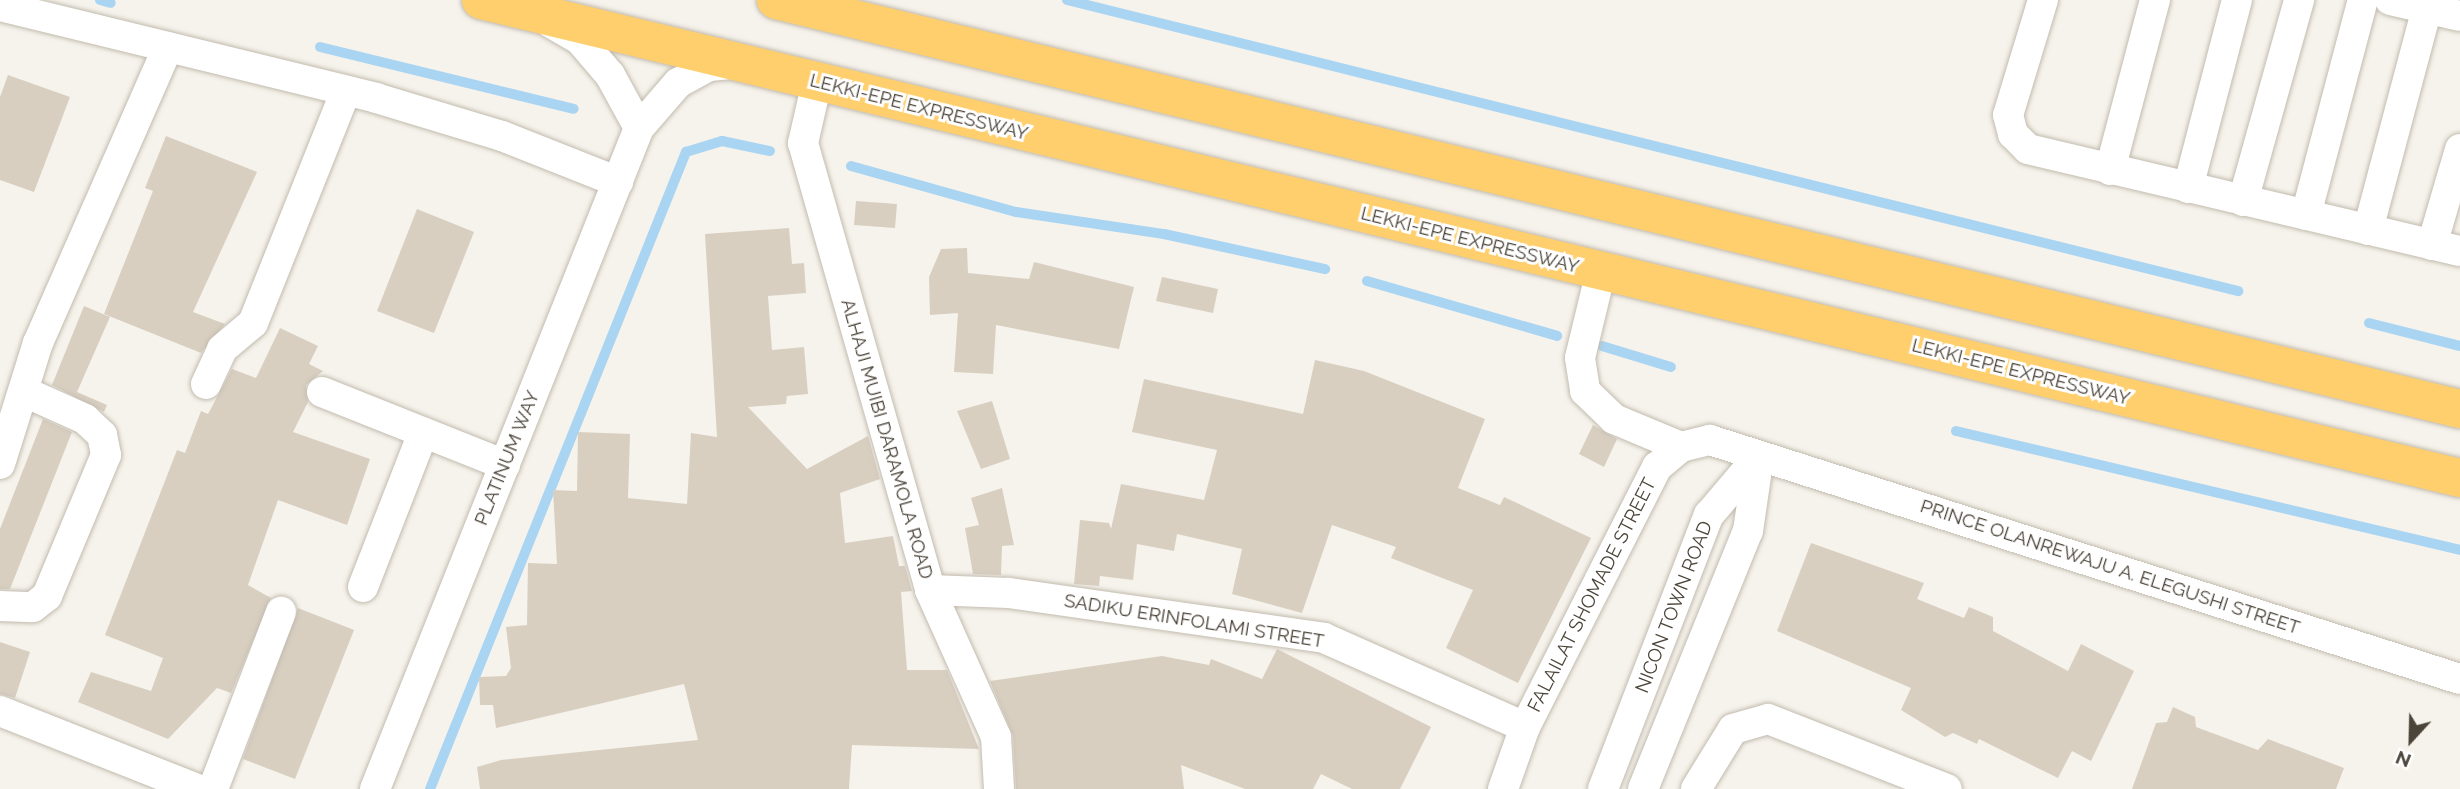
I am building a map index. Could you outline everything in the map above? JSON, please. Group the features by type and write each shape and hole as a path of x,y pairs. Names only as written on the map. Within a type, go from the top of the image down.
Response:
{"highway":[{"name":"LEKKI-EPE EXPRESSWAY","path":"481,0 2460,478"},
{"path":"776,0 2460,409"}],"street":[{"path":"2043,0 2008,115 2013,135 2028,149 2446,248 2460,149"},
{"path":"2110,170 2155,0"},
{"path":"2188,188 2237,0"},
{"path":"2243,201 2299,0"},
{"path":"2306,215 2363,0"},
{"path":"2390,0 2460,16"},
{"path":"0,6 346,90 502,136 618,182"},
{"path":"2368,230 2427,9"},
{"path":"534,13 580,40 626,99 639,128"},
{"path":"0,464 25,392 38,343 168,47"},
{"name":"PLATINUM WAY","path":"375,789 639,128 678,83 709,66 738,63"},
{"name":"ALHAJI MUIBI DARAMOLA ROAD","path":"817,82 803,143 930,590 996,737 999,789"},
{"path":"206,384 222,349 253,323 346,90"},
{"path":"1601,271 1580,358 1586,391 1614,419 1681,447 1710,440 1759,456"},
{"path":"0,606 33,607 47,596 106,455 102,435 85,419 25,392"},
{"path":"323,392 505,466"},
{"path":"363,587 423,433"},
{"name":"FALAILAT SHOMADE STREET","path":"1503,789 1525,727 1657,467 1681,447"},
{"name":"PRINCE OLANREWAJU A. ELEGUSHI STREET","path":"1759,456 2460,679"},
{"name":"NICON TOWN ROAD","path":"1603,789 1709,515 1759,456"},
{"name":"NICON TOWN ROAD","path":"1643,789 1748,531 1759,456"},
{"name":"SADIKU ERINFOLAMI STREET","path":"930,590 1009,593 1324,638 1525,727"},
{"path":"213,789 281,612"},
{"path":"0,711 197,789"},
{"path":"1696,789 1733,729 1768,719 1947,789"}],"building":[{"path":"8,75 70,97 34,192 0,180 0,97"},
{"path":"166,136 257,172 193,312 225,324 201,353 104,314 153,191 145,188"},
{"path":"856,201 897,204 895,228 854,225"},
{"path":"417,209 474,232 434,333 377,311"},
{"path":"789,228 792,264 804,263 806,293 768,296 772,350 804,347 808,394 787,396 786,404 748,407 807,469 868,436 880,479 840,493 845,543 893,536 899,566 905,566 912,591 901,592 907,670 947,670 979,749 852,745 849,789 480,789 477,767 501,760 698,740 684,684 496,728 493,705 480,705 479,677 506,676 511,668 506,627 527,625 528,563 557,564 553,490 577,491 578,432 630,434 628,498 687,504 691,433 717,437 705,234"},
{"path":"967,248 968,273 1029,279 1034,262 1134,287 1119,349 996,325 993,374 954,372 958,313 930,315 929,277 941,249"},
{"path":"1162,277 1218,289 1213,313 1156,301"},
{"path":"84,306 110,317 77,392 107,405 104,412 52,385"},
{"path":"280,328 318,346 309,364 323,371 306,385 308,402 293,432 370,459 347,525 278,500 248,585 271,598 231,693 217,688 168,739 78,702 91,672 151,691 163,658 105,635 177,450 185,453 201,411 208,414 232,369 256,378"},
{"path":"1315,360 1364,371 1485,419 1458,488 1500,505 1504,497 1591,538 1518,683 1446,648 1473,590 1391,558 1396,547 1332,525 1302,613 1232,594 1242,549 1177,534 1174,551 1137,544 1133,580 1100,576 1099,586 1074,584 1080,520 1109,523 1111,529 1121,484 1204,500 1217,450 1132,432 1144,379 1303,414"},
{"path":"992,401 1010,459 981,469 957,411"},
{"path":"43,419 72,432 10,589 0,589 0,529"},
{"path":"1593,425 1617,439 1604,467 1579,454"},
{"path":"1002,488 1014,545 1002,546 1001,575 973,574 965,528 979,525 971,498"},
{"path":"1811,543 1924,583 1917,599 1964,618 1969,607 1993,617 1993,631 2068,671 2081,644 2134,671 2091,761 2072,751 2058,778 1979,739 1977,744 1953,733 1945,737 1901,710 1911,688 1777,631"},
{"path":"298,608 354,630 295,779 243,759"},
{"path":"0,642 30,652 15,698 0,694"},
{"path":"1277,649 1431,727 1400,789 1352,789 1321,774 1313,789 1245,789 1181,765 1184,789 1016,789 1013,736 990,681 1162,656 1209,665 1211,659 1262,679"},
{"path":"2173,707 2195,717 2196,727 2258,750 2268,739 2344,768 2336,789 2132,789 2156,723 2167,722"}],"waterway":[{"path":"100,0 111,3"},
{"path":"1067,0 2238,291"},
{"path":"320,47 574,109"},
{"path":"430,789 686,152 722,141 770,151"},
{"path":"851,166 1016,212 1164,234 1325,269"},
{"path":"1367,281 1557,336"},
{"path":"2369,323 2460,346"},
{"path":"1602,346 1671,367"},
{"path":"1956,431 2460,550"}]}
